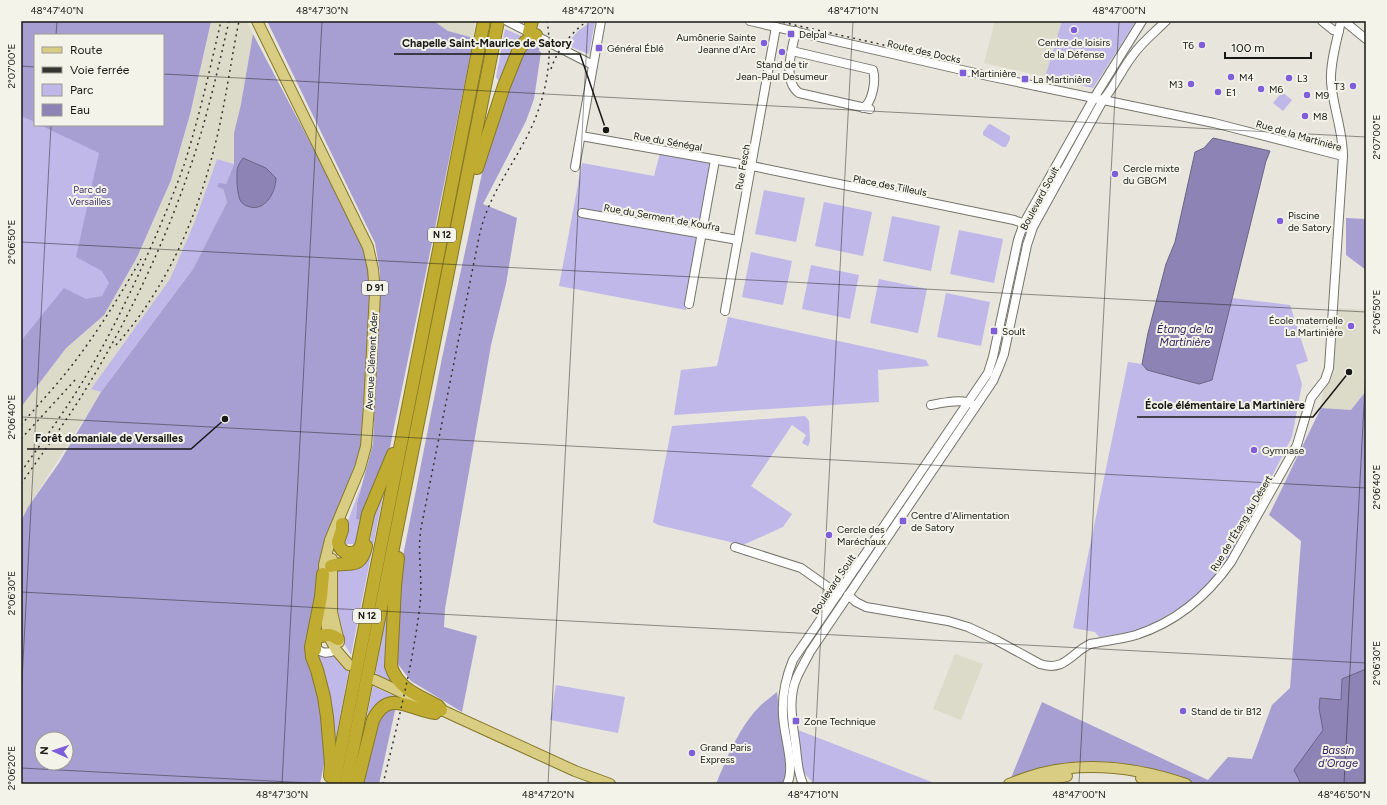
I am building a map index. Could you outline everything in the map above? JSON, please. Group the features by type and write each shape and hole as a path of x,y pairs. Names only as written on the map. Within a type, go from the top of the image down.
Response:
{"highway":[{"name":"N 12","path":"334,784 484,21"},
{"name":"N 12","path":"346,784 467,180 501,22"},
{"path":"467,180 476,171 492,119 519,49 532,30"},
{"path":"342,524 342,530 338,542 339,546 346,553 356,552 360,548 368,514 392,456 399,448"},
{"path":"330,784 331,764 327,717 324,697 312,657 311,647 327,570 335,565 349,565 356,563 361,558 365,552 373,504"},
{"path":"357,784 373,720 382,707 389,704 398,703 438,711 438,706 403,686 395,677 391,666 395,586 401,538 397,525"},
{"path":"317,670 315,641 318,637 334,642"}],"main road":[{"name":"Avenue Clément Ader","path":"257,21 368,247 374,269 375,293 366,446 360,468 330,540 324,560 327,570 334,642 349,662"},
{"name":"Avenue Clément Ader","path":"262,21 373,244 379,266 380,290 370,448 365,467 342,524 327,570"},
{"path":"374,683 575,771 610,784"},
{"path":"438,711 487,738 590,784"},
{"path":"1009,784 1041,773 1093,767 1133,770 1164,776 1186,784"},
{"path":"1030,784 1070,776 1106,774 1132,776 1164,784"}],"street":[{"path":"575,167 601,21"},
{"name":"Route des Docks","path":"750,21 914,60 1094,98"},
{"name":"Boulevard Soult","path":"973,404 988,373 993,358 1018,240 1024,223 1094,98 1142,21"},
{"name":"Boulevard Soult","path":"787,784 790,778 790,766 783,715 783,701 788,672 798,652 838,594 973,404 993,381 1000,367 1004,354 1027,245 1033,227 1103,100 1109,93 1133,54 1145,40 1166,21"},
{"path":"1322,21 1333,30 1339,32"},
{"path":"1343,156 1343,144 1332,83 1333,60 1343,21 1366,39"},
{"path":"501,22 532,30 593,65"},
{"name":"Rue Fesch","path":"725,311 776,27"},
{"path":"792,50 873,70 874,86 866,108 795,91 791,83 790,62 792,50 796,31"},
{"path":"1135,32 1145,40"},
{"name":"Rue de la Martinière","path":"1094,98 1214,123 1343,156 1329,365 1325,380 1321,386"},
{"name":"Rue du Sénégal","path":"581,136 752,166"},
{"path":"689,304 715,160"},
{"name":"Place des Tilleuls","path":"752,166 1014,220 1033,227"},
{"name":"Rue du Serment de Koufra","path":"582,213 738,240"},
{"path":"1010,276 1020,278"},
{"name":"Rue de l'Étang du Désert","path":"848,595 856,602 866,607 948,621 968,627 1047,666 1062,664 1090,644 1135,635 1147,631 1193,605 1218,580 1231,562 1297,445 1311,398 1321,386"},
{"path":"930,405 950,402 973,404"},
{"path":"950,402 964,417"},
{"name":"Boulevard Soult","path":"803,784 800,777 791,712 792,695 796,678 810,652 964,417"},
{"path":"735,547 801,568 838,594"},
{"path":"315,646 318,650 324,653 331,653 334,642"}],"shaded area":[{"path":"211,21 247,21 253,34 241,104 234,133 234,164 217,159 195,221 170,279 92,388 101,392 28,507 21,521 21,407 66,348 104,315 137,257 171,180 190,114"},
{"path":"434,21 475,21 474,38 448,31"},
{"path":"995,21 1062,21 1045,77 984,63"},
{"path":"1338,308 1366,310 1366,391 1351,410 1321,408 1323,389 1331,377 1333,367"},
{"path":"955,654 983,664 961,720 933,709"}],"green space":[{"name":"Parc de Versailles","path":"21,21 211,21 190,114 171,180 137,257 104,315 66,348 21,407"},
{"name":"Parc de Versailles","path":"21,21 211,21 190,114 171,180 137,257 104,315 66,348 21,407 21,341 64,288 86,299 102,296 109,283 102,271 76,257 99,153 42,126 164,126 164,34 34,34 34,122 21,116"},
{"path":"267,21 434,21 448,31 474,38 390,447 367,503 363,520 356,519 357,503 373,444 380,272 375,243"},
{"path":"592,21 595,21 589,54 566,45 578,31"},
{"path":"1062,21 1136,21 1093,88 1045,77"},
{"path":"505,29 524,37 501,84 496,77"},
{"path":"253,34 365,247 369,272 369,350 362,445 319,565 316,603 319,696 327,749 320,784 21,784 21,521 28,507 59,463 101,392 193,269 227,202 223,189 217,187 219,183 226,184 234,164 234,133 241,104"},
{"path":"532,43 540,47 539,51 541,52 534,99 526,121 483,204 517,218 506,284 491,345 445,609 444,627 477,636 462,712 411,681 397,663 402,561 442,358 489,141 524,48"},
{"path":"1282,92 1292,100 1283,111 1273,103"},
{"path":"990,124 1010,136 1006,147 1003,147 983,135 983,132"},
{"path":"660,153 712,162 686,310 559,286 582,163 654,176"},
{"path":"217,159 234,164 226,184 217,187 223,189 227,202 193,269 101,392 91,389 170,279 195,221"},
{"path":"764,190 805,198 796,242 755,234"},
{"path":"824,202 872,212 863,256 815,246"},
{"path":"892,216 940,226 931,271 883,261"},
{"path":"1346,218 1366,219 1366,270 1346,255"},
{"path":"959,230 1003,239 994,283 950,274"},
{"path":"751,252 792,261 783,305 742,297"},
{"path":"811,265 859,275 850,319 802,309"},
{"path":"879,279 927,289 918,333 870,323"},
{"path":"946,293 990,302 981,346 937,337"},
{"path":"1232,298 1290,305 1308,361 1296,365 1302,384 1292,437 1238,543 1215,577 1202,592 1189,602 1151,625 1138,630 1099,637 1095,632 1073,628 1128,362 1142,364 1147,370 1199,384 1212,380"},
{"path":"728,317 926,360 929,366 878,370 879,402 674,415 681,370 717,366"},
{"path":"1366,391 1366,784 1196,784 1149,768 1083,763 1044,769 1011,778 1042,702 1208,780 1228,757 1252,759 1272,705 1290,688 1301,541 1269,515 1321,408 1351,410"},
{"path":"805,416 809,421 810,441 808,446 802,443 806,435 792,425 751,486 792,514 783,527 743,545 658,525 653,522 672,426"},
{"path":"387,476 351,655 340,637 336,625 333,567 369,549 376,504"},
{"path":"361,486 357,503 356,518 363,520 358,541 355,544 347,544 344,541 346,526"},
{"path":"388,606 392,607 389,659 400,687 375,676"},
{"path":"317,652 334,653 349,669 334,748"},
{"path":"556,685 625,697 618,733 550,720"},
{"path":"373,686 398,698 359,759"},
{"path":"777,692 787,774 783,784 716,784 741,731 754,712"},
{"path":"396,706 379,784 362,784 380,714"},
{"path":"798,730 937,784 814,784 803,772"}],"water":[{"name":"Étang de la Martinière","path":"1213,138 1270,151 1266,161 1212,380 1199,384 1147,370 1142,364 1148,333 1166,264 1175,242 1195,152 1204,148"},
{"path":"243,158 266,168 276,178 276,183 272,194 261,206 249,207 243,204 240,200 237,188 237,171"},
{"name":"Bassin d'Orage","path":"1366,669 1366,782 1361,784 1301,784 1294,770 1323,730 1319,708 1320,698 1341,700 1342,679"}],"railway":[{"path":"21,472 69,404 85,378 138,276 171,200 184,165 221,21"},
{"path":"21,484 81,397 98,369 143,284 169,225 197,147 212,93 229,21"},
{"path":"116,345 135,323 151,299 166,274 191,221 210,165 217,137 239,21"},
{"path":"383,784 404,695 417,627 421,595 421,528 479,237 482,224 497,189 523,144 537,115 542,100 548,69 549,37 547,21"},
{"path":"551,69 565,42 587,21"},
{"path":"777,21 937,57"},
{"path":"21,425 89,343 116,302 141,259"},
{"path":"21,439 75,380"}],"place":[{"name":"Centre de loisirs de la Défense","path":"1074,30"},
{"name":"Delpal","path":"791,34"},
{"name":"Aumônerie Sainte Jeanne d'Arc","path":"764,43"},
{"name":"T6","path":"1202,45"},
{"name":"Général Éblé","path":"599,48"},
{"name":"Stand de tir Jean-Paul Desumeur","path":"782,52"},
{"name":"Martinière","path":"963,73"},
{"name":"M4","path":"1231,77"},
{"name":"L3","path":"1289,78"},
{"name":"La Martinière","path":"1025,79"},
{"name":"M3","path":"1191,84"},
{"name":"T3","path":"1353,86"},
{"name":"M6","path":"1261,89"},
{"name":"E1","path":"1218,92"},
{"name":"M9","path":"1307,95"},
{"name":"M8","path":"1305,116"},
{"name":"Chapelle Saint-Maurice de Satory","path":"606,130"},
{"name":"Cercle mixte du GBGM","path":"1115,174"},
{"name":"Piscine de Satory","path":"1280,221"},
{"name":"École maternelle La Martinière","path":"1351,326"},
{"name":"Soult","path":"994,331"},
{"name":"École élémentaire La Martinière","path":"1349,372"},
{"name":"Forêt domaniale de Versailles","path":"225,419"},
{"name":"Gymnase","path":"1254,450"},
{"name":"Centre d'Alimentation de Satory","path":"903,521"},
{"name":"Cercle des Maréchaux","path":"829,535"},
{"name":"Stand de tir B12","path":"1183,711"},
{"name":"Zone Technique","path":"796,721"},
{"name":"Grand Paris Express","path":"692,753"}]}
